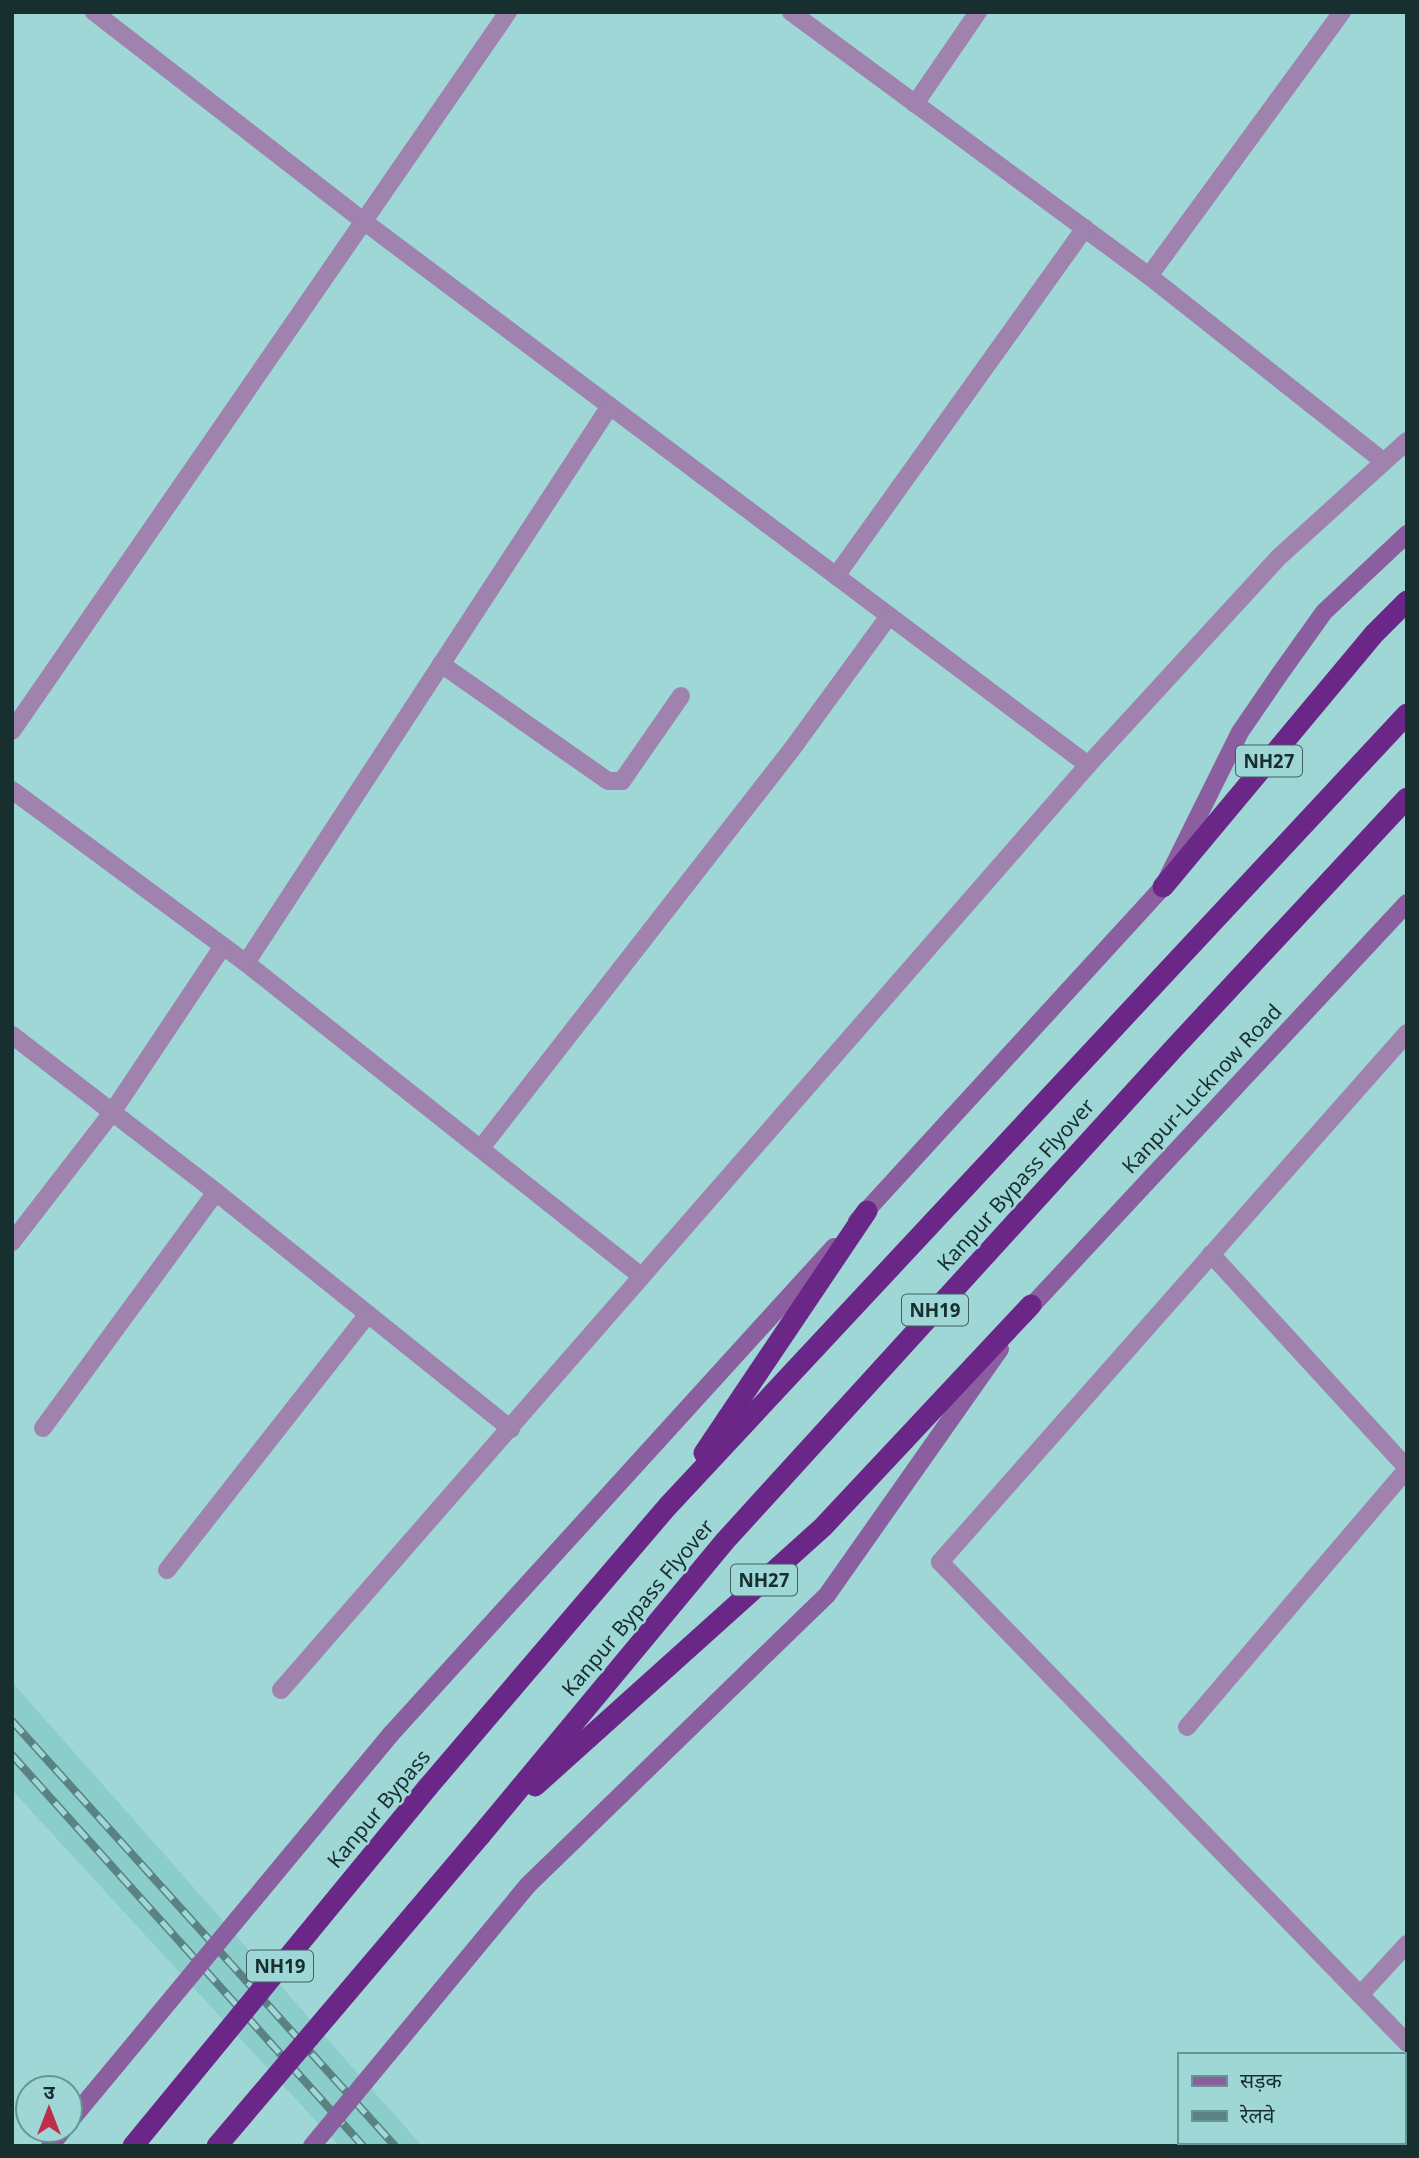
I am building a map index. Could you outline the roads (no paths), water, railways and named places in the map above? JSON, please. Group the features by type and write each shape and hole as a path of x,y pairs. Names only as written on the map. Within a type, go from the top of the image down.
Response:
{"highway":[{"name":"NH27","path":"1163,887 1374,634 1407,601"},
{"name":"Kanpur Bypass Flyover","path":"667,1507 1407,715"},
{"name":"Kanpur Bypass Flyover","path":"480,1836 725,1541 1176,1046 1407,798"},
{"name":"NH27","path":"667,1507 867,1211"},
{"name":"NH27","path":"480,1836 823,1527 1031,1305"},
{"name":"Kanpur Bypass","path":"133,2146 428,1787 667,1507"},
{"name":"NH19","path":"217,2146 480,1836"}],"main road":[{"path":"1163,887 1240,732 1324,612 1407,534"},
{"name":"NH27","path":"867,1211 1163,887"},
{"name":"Kanpur-Lucknow Road","path":"312,2146 528,1885 827,1595 1031,1305 1407,903"},
{"path":"84,2104 391,1734 867,1211"}],"street":[{"path":"94,12 362,220 1088,765"},
{"path":"12,730 508,12"},
{"path":"791,12 1149,276 1383,461"},
{"path":"915,104 978,12"},
{"path":"1149,276 1342,12"},
{"path":"836,576 1085,228"},
{"path":"246,963 610,406"},
{"path":"281,1690 1088,765 1279,557 1407,441"},
{"path":"481,1148 793,749 889,615"},
{"path":"441,664 608,781 622,781 681,696"},
{"path":"12,790 246,963 641,1276"},
{"path":"12,1242 111,1114 223,946"},
{"path":"1407,1033 940,1562 1407,2043"},
{"path":"12,1035 111,1114 216,1192 511,1429"},
{"path":"43,1428 216,1192"},
{"path":"1187,1727 1407,1469 1211,1254"},
{"path":"167,1570 368,1314"},
{"path":"1360,1995 1407,1944"}],"railway":[{"path":"12,1721 395,2146"},
{"path":"12,1755 363,2146"}]}
